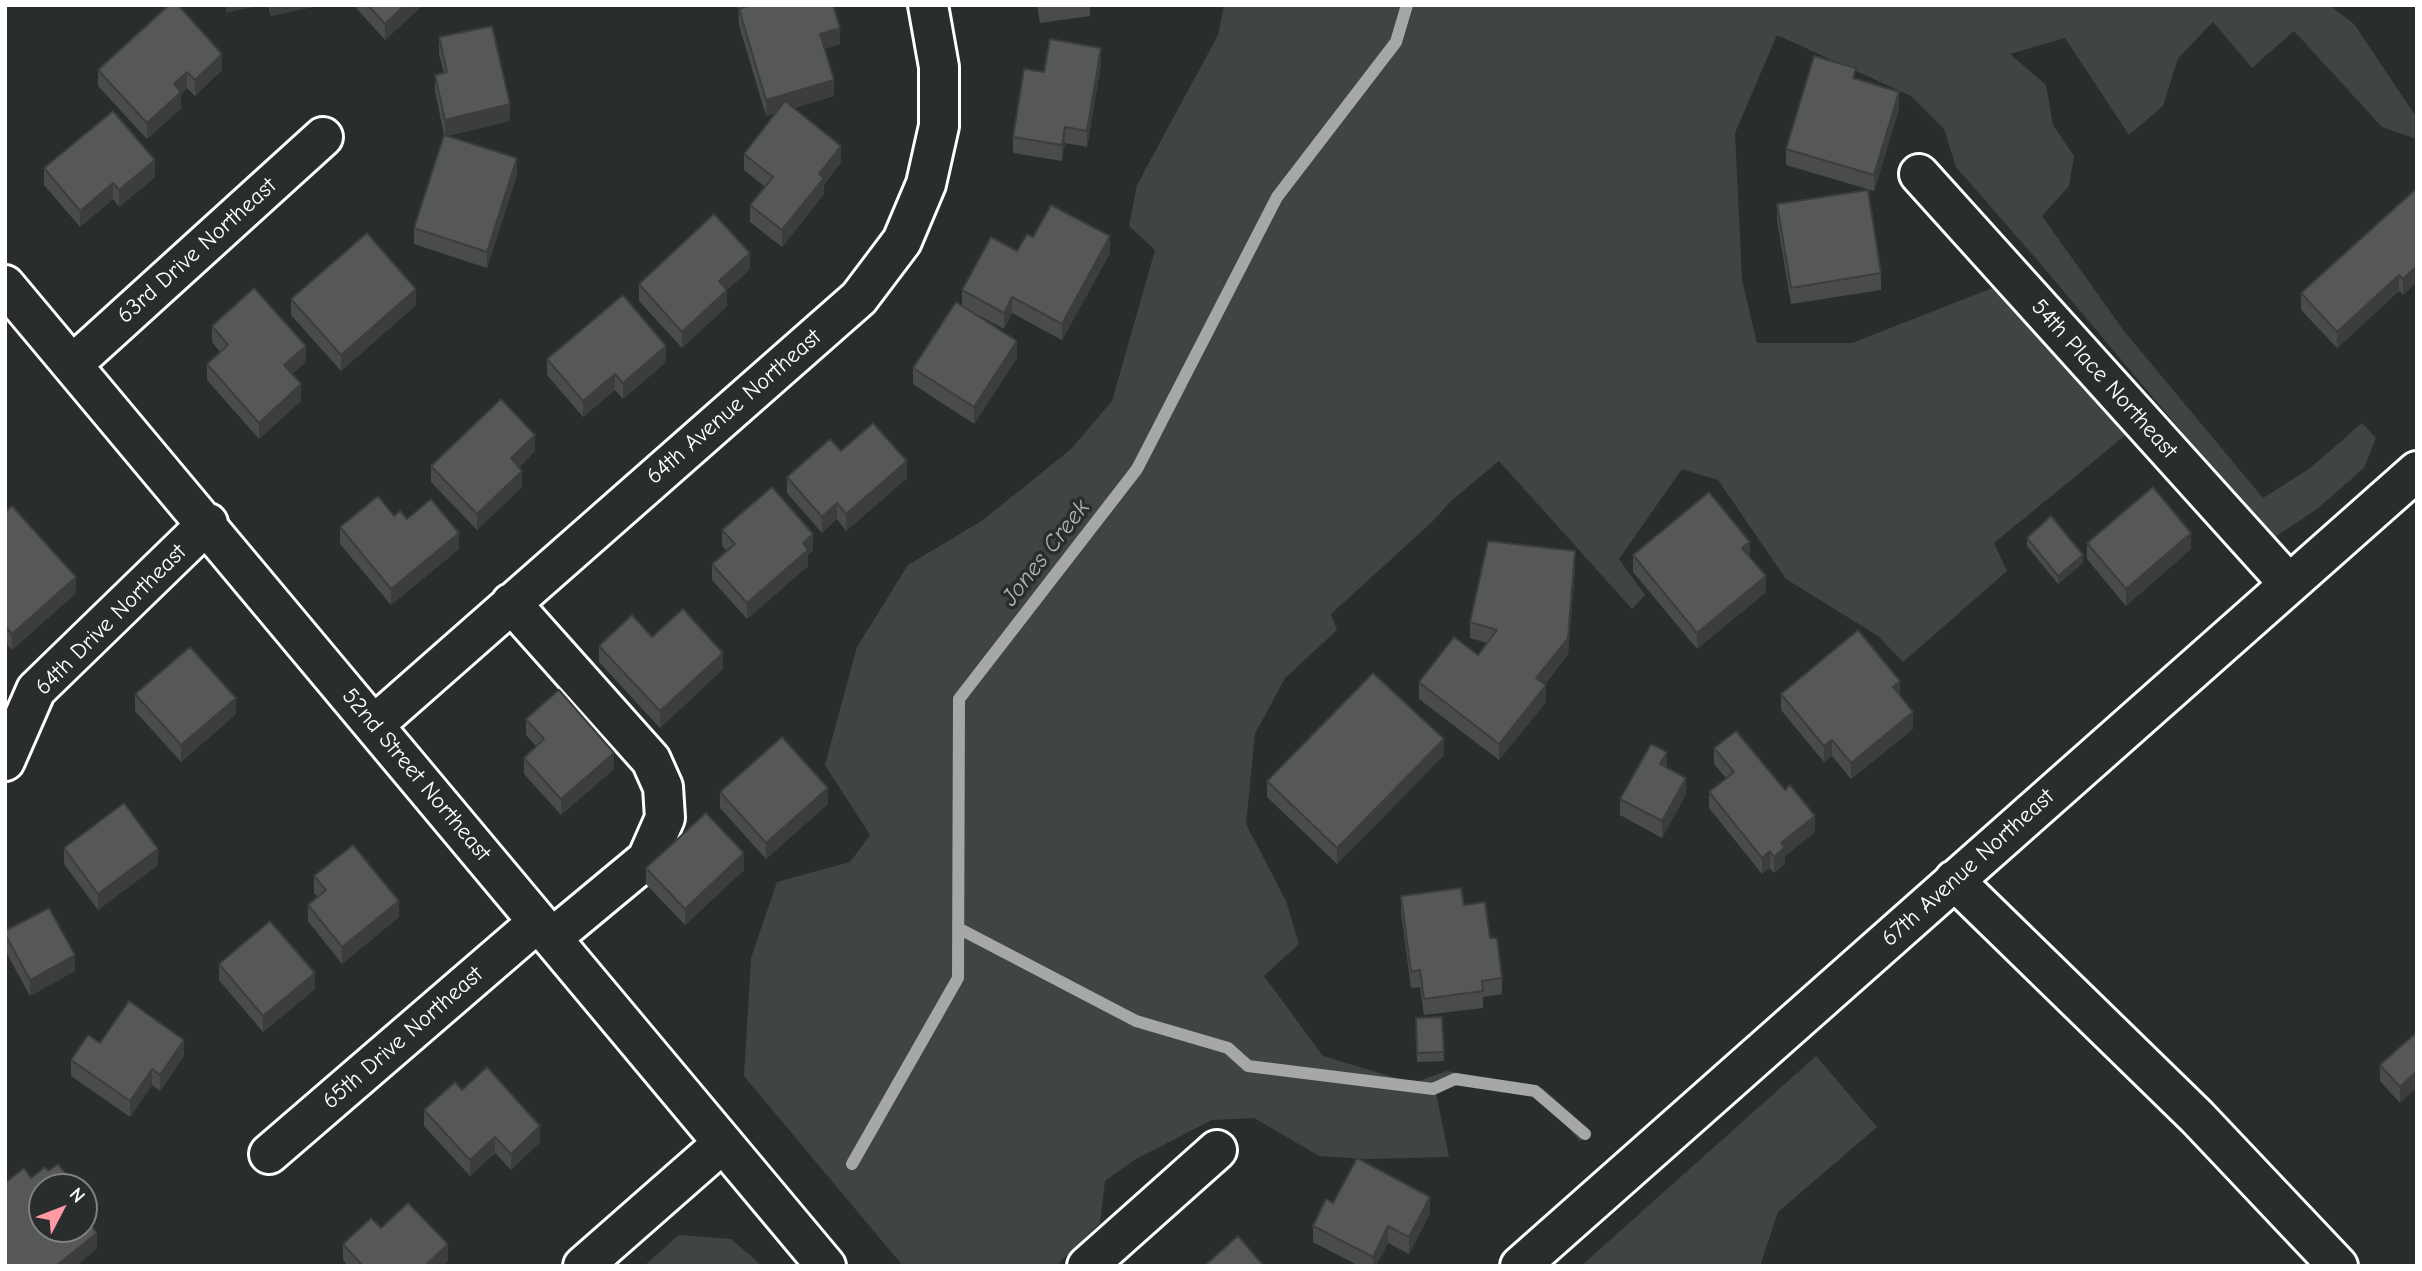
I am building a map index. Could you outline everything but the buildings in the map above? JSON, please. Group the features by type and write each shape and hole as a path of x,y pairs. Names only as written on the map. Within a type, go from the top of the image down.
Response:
{"street":[{"name":"64th Avenue Northeast","path":"374,725 859,298 902,241 926,184 939,126 939,68 928,5"},
{"name":"63rd Drive Northeast","path":"72,365 323,138"},
{"name":"54th Place Northeast","path":"1919,174 2289,584"},
{"name":"52nd Street Northeast","path":"5,285 208,523 826,1266"},
{"name":"67th Avenue Northeast","path":"1520,1266 2417,471"},
{"name":"64th Drive Northeast","path":"5,761 36,690 208,523"},
{"name":"65th Drive Northeast","path":"269,1154 545,930 647,859 665,818 663,787 651,760 511,603"},
{"path":"1954,880 2197,1117 2338,1266"},
{"path":"583,1266 723,1143"},
{"path":"1087,1266 1217,1150"}],"shaded area":[{"path":"1224,5 2329,5 2354,24 2417,118 2417,139 2382,127 2294,31 2252,68 2213,22 2178,58 2163,106 2129,135 2065,38 2010,54 2046,85 2053,125 2074,156 2069,186 2042,216 2124,331 2263,498 2309,469 2362,423 2376,438 2364,468 2317,509 2272,539 1956,167 1944,129 1911,96 1777,35 1735,133 1742,280 1757,343 1852,343 1995,287 2127,434 1994,543 2007,571 1903,662 1878,636 1786,579 1718,480 1682,469 1619,559 1645,595 1632,609 1499,461 1451,501 1431,523 1331,614 1337,630 1285,678 1255,734 1246,824 1286,901 1299,944 1264,976 1323,1056 1413,1083 1447,1071 1543,1088 1592,1132 1580,1141 1545,1103 1520,1091 1460,1082 1436,1093 1449,1157 1367,1159 1319,1156 1254,1118 1212,1120 1134,1160 1105,1181 1100,1223 1056,1266 903,1266 744,1076 751,958 777,882 850,862 870,835 825,765 857,647 908,565 983,520 1071,449 1112,401 1155,250 1129,226 1137,185 1218,35"},
{"path":"1816,1056 1877,1127 1778,1212 1760,1266 1581,1266"},
{"path":"679,1235 731,1239 762,1266 644,1266"}],"waterway":[{"name":"Jones Creek","path":"852,1164 958,978 959,699 1137,469 1277,197 1396,42 1407,5"},
{"path":"958,928 1136,1021 1228,1048 1248,1066 1433,1089 1455,1079 1535,1091 1585,1134"}]}
